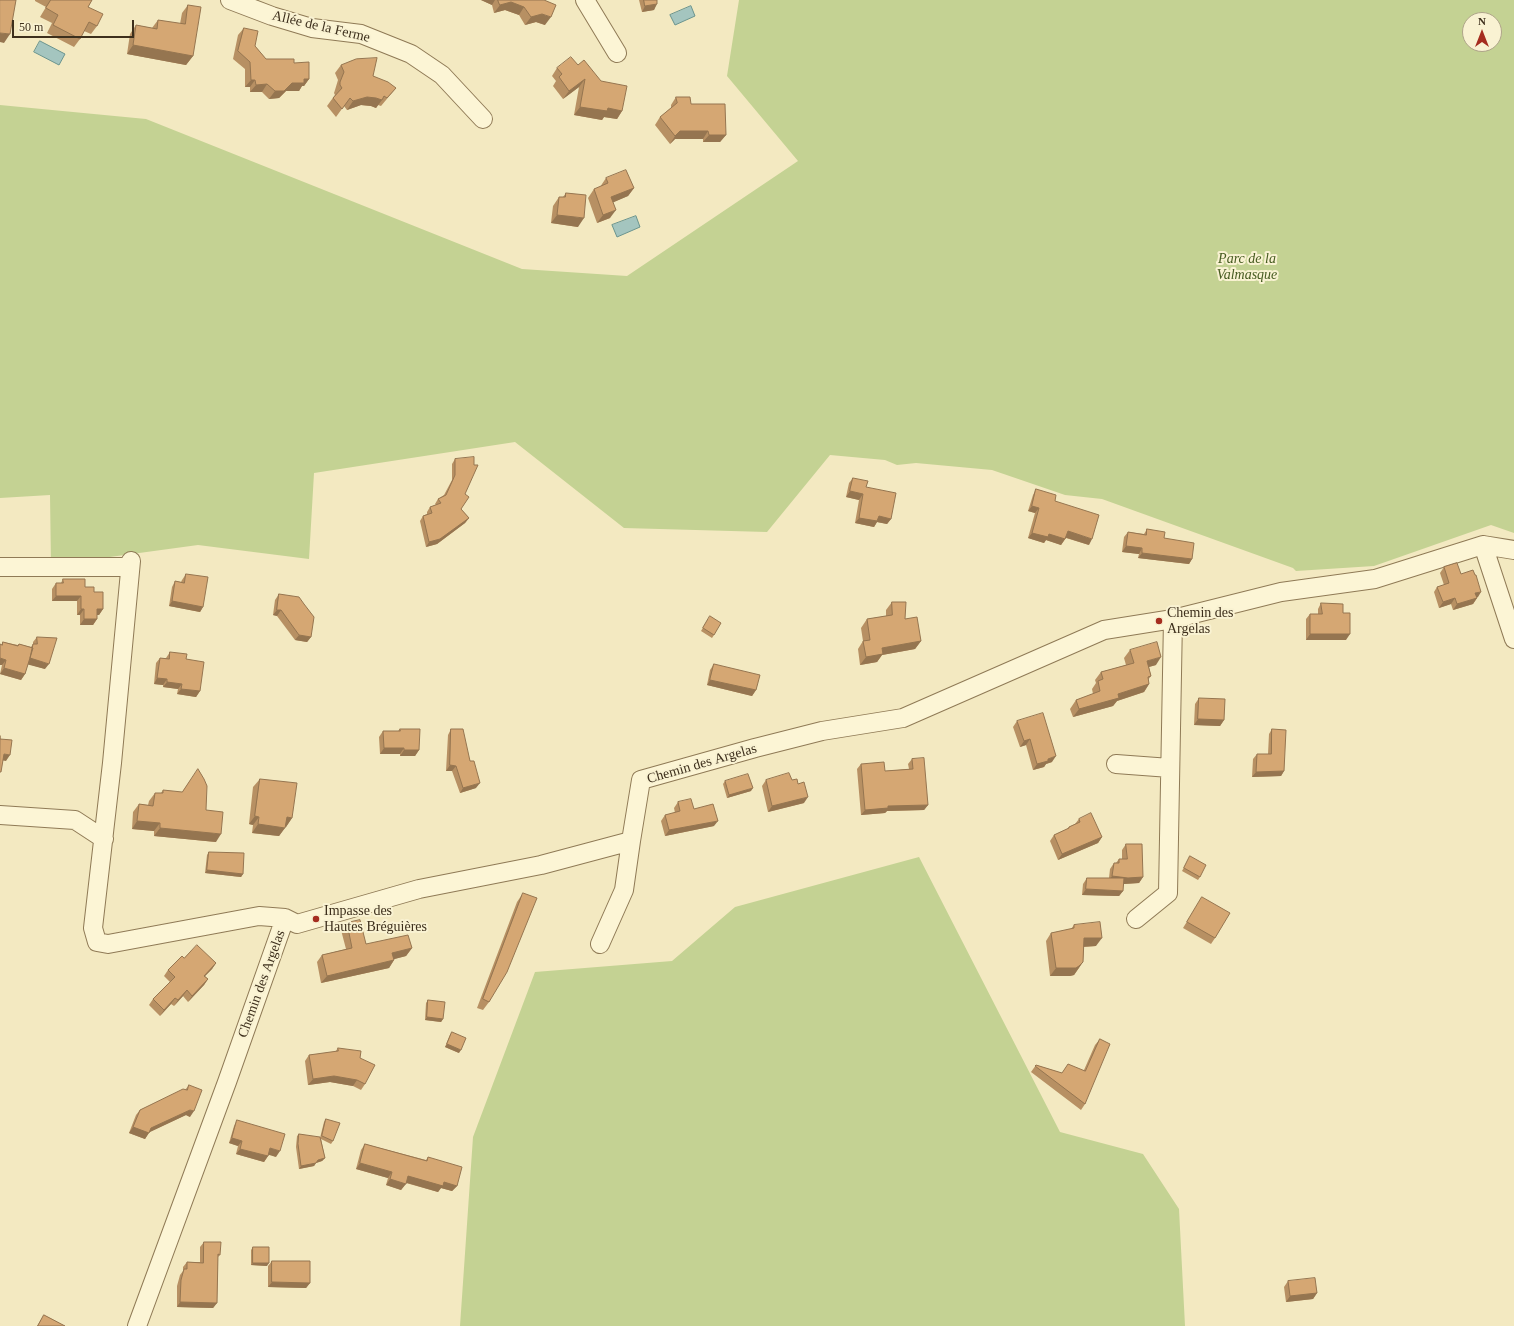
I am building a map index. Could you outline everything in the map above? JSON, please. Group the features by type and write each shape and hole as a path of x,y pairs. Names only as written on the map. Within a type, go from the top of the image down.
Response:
{"street":[{"name":"Allée de la Ferme","path":"230,0 272,16 312,28 361,34 411,54 442,75 484,119"},
{"path":"585,0 617,53"},
{"path":"1514,550 1483,545 1514,639"},
{"name":"Chemin des Argelas","path":"137,1326 286,918 297,924 419,889 541,865 631,841 641,780 822,731 903,718 1104,630 1173,619 1281,592 1375,579 1483,545"},
{"path":"0,568 130,564 104,839 93,928 97,942 108,944 259,916 286,918"},
{"path":"1136,919 1168,893 1173,619"},
{"path":"1116,764 1170,768"},
{"path":"0,815 75,820 104,839"},
{"path":"600,944 624,890 631,841"}],"green space":[{"name":"Parc de la Valmasque","path":"739,0 1514,0 1514,533 1491,525 1374,566 1296,571 1293,568 1102,499 1065,495 992,470 916,463 897,465 885,460 830,455 767,532 624,528 515,442 314,473 309,559 198,545 51,565 50,495 0,498 0,105 146,119 522,269 627,276 798,161 727,76"},
{"path":"919,857 1060,1132 1143,1154 1179,1209 1185,1326 460,1326 473,1137 535,972 672,961 735,907"}],"water":[{"path":"691,6 695,16 675,25 670,15"},
{"path":"40,41 65,54 59,65 34,52"},
{"path":"636,216 640,227 617,237 612,225"}],"building":[{"path":"0,0 16,0 10,34 0,33"},
{"path":"51,0 92,0 88,7 103,14 97,26 89,22 80,39 53,25 58,15 46,8"},
{"path":"498,0 544,0 556,5 551,17 542,14 531,17 524,7 511,2 500,5"},
{"path":"644,0 657,0 657,4 645,6"},
{"path":"188,5 201,7 193,56 133,45 136,25 157,29 158,20 185,24"},
{"path":"244,28 258,31 255,46 266,59 294,59 294,63 309,62 309,79 304,79 304,83 292,83 284,91 275,91 267,84 256,85 255,80 251,80 250,62 238,51"},
{"path":"571,57 578,65 584,60 601,81 627,86 622,111 608,108 607,111 580,107 585,79 569,91 559,77 562,74 557,68"},
{"path":"377,58 373,76 388,82 396,88 387,98 384,96 382,100 367,97 353,101 350,98 342,109 333,98 342,88 340,82 344,72 341,65 356,59"},
{"path":"676,97 690,97 691,104 725,104 726,135 709,135 708,131 680,131 675,136 660,117 677,103"},
{"path":"626,170 634,188 611,197 616,210 603,215 594,189 608,183 606,178"},
{"path":"566,193 586,195 584,218 557,215 559,197 565,197"},
{"path":"474,457 474,465 478,465 465,494 469,497 461,509 469,518 440,539 429,542 423,516 432,513 430,507 441,503 438,499 446,495 455,475 455,459"},
{"path":"853,478 868,481 866,487 896,493 891,519 879,516 877,521 859,518 863,494 850,491"},
{"path":"1036,489 1056,495 1055,501 1099,515 1092,539 1068,531 1065,539 1049,534 1048,537 1032,533 1039,508 1032,506"},
{"path":"1147,529 1165,532 1164,538 1194,543 1192,559 1142,553 1142,548 1126,546 1128,532 1146,535"},
{"path":"1457,563 1461,574 1473,570 1481,592 1475,593 1477,598 1457,604 1455,598 1443,602 1437,587 1449,583 1444,567"},
{"path":"186,574 208,577 203,607 172,601 175,581 184,583"},
{"path":"63,579 85,579 85,587 94,587 94,592 103,592 103,609 97,609 97,619 84,619 84,609 81,609 81,596 56,596 56,583 63,583"},
{"path":"279,594 299,597 314,617 311,637 299,635 281,610 277,610"},
{"path":"892,602 906,602 905,619 917,617 921,641 882,648 883,654 866,657 863,641 870,640 867,619 892,615"},
{"path":"1321,603 1343,604 1343,613 1350,613 1350,634 1310,634 1310,614 1322,614"},
{"path":"710,616 721,623 714,635 703,628"},
{"path":"37,637 57,638 49,664 30,658 33,644 37,644"},
{"path":"3,642 33,648 25,674 4,668 6,660 0,658 0,644 2,645"},
{"path":"1157,642 1161,657 1147,661 1151,676 1148,677 1149,684 1118,694 1119,698 1079,709 1076,700 1100,691 1098,681 1103,679 1101,672 1134,663 1130,650"},
{"path":"170,652 187,654 186,659 204,662 200,691 181,689 182,684 167,682 167,679 157,678 160,658 169,659"},
{"path":"714,664 760,675 756,690 710,680"},
{"path":"1199,698 1225,699 1224,720 1198,719"},
{"path":"1043,713 1056,756 1048,759 1048,761 1037,764 1030,739 1024,741 1017,721"},
{"path":"400,729 420,729 419,750 384,748 383,731 400,731"},
{"path":"451,729 463,729 470,761 474,761 480,783 463,788 456,766 450,765"},
{"path":"1272,729 1286,730 1284,771 1256,772 1257,754 1271,754"},
{"path":"0,739 12,740 10,755 4,754 1,772 0,772"},
{"path":"924,758 928,805 888,806 888,808 865,810 861,764 884,762 885,771 913,769 912,759"},
{"path":"198,769 207,786 206,810 223,812 221,834 160,828 160,823 137,821 139,804 153,806 155,793 163,793 163,790 182,792"},
{"path":"789,773 792,780 797,779 798,784 804,782 808,797 772,806 766,780"},
{"path":"748,774 753,788 729,795 725,781"},
{"path":"260,779 297,783 292,818 287,817 285,828 258,824 259,817 255,816"},
{"path":"691,799 694,809 713,804 718,821 669,830 665,815 680,811 678,802"},
{"path":"1091,813 1102,837 1062,854 1054,835 1080,822 1079,819"},
{"path":"1126,844 1142,844 1143,877 1128,878 1112,876 1114,863 1119,863 1119,859 1127,859"},
{"path":"209,852 244,853 243,874 207,870"},
{"path":"1190,856 1206,865 1200,877 1184,868"},
{"path":"1087,878 1124,878 1123,891 1086,889"},
{"path":"523,893 537,898 507,972 489,1002 483,999"},
{"path":"1202,897 1230,913 1215,938 1187,922"},
{"path":"360,920 366,944 408,935 412,948 392,953 394,960 327,976 322,955 352,948 347,923"},
{"path":"1100,922 1102,938 1084,938 1083,962 1076,968 1056,968 1051,933 1074,928 1074,925"},
{"path":"197,945 216,963 204,976 208,979 192,996 187,990 178,1000 175,998 164,1010 153,999 175,977 168,970 182,956 184,958"},
{"path":"428,1000 445,1002 443,1019 427,1017"},
{"path":"452,1032 466,1038 461,1050 447,1044"},
{"path":"1100,1039 1110,1044 1085,1104 1035,1066 1036,1065 1062,1073 1068,1064 1085,1071"},
{"path":"338,1048 361,1051 360,1058 375,1065 365,1084 357,1080 334,1076 313,1079 309,1055 338,1051"},
{"path":"189,1085 202,1090 194,1111 190,1110 151,1128 149,1133 133,1127 140,1110 183,1089 187,1090"},
{"path":"326,1119 340,1123 333,1141 322,1136"},
{"path":"237,1120 285,1134 280,1151 270,1148 268,1156 240,1149 242,1141 232,1138"},
{"path":"299,1134 320,1137 325,1158 318,1160 316,1163 301,1166 298,1144"},
{"path":"365,1144 427,1161 428,1157 462,1167 457,1186 444,1182 443,1186 408,1176 406,1184 390,1179 392,1172 360,1163"},
{"path":"204,1242 221,1242 220,1255 218,1254 217,1303 180,1302 181,1280 184,1269 187,1269 187,1262 203,1263"},
{"path":"253,1247 269,1247 269,1263 253,1263"},
{"path":"272,1261 310,1261 310,1283 272,1282"},
{"path":"1315,1278 1317,1293 1290,1296 1288,1281"},
{"path":"44,1315 65,1326 38,1326"}],"place":[{"name":"Chemin des Argelas","path":"1159,621"},
{"name":"Impasse des Hautes Bréguières","path":"316,919"}]}
